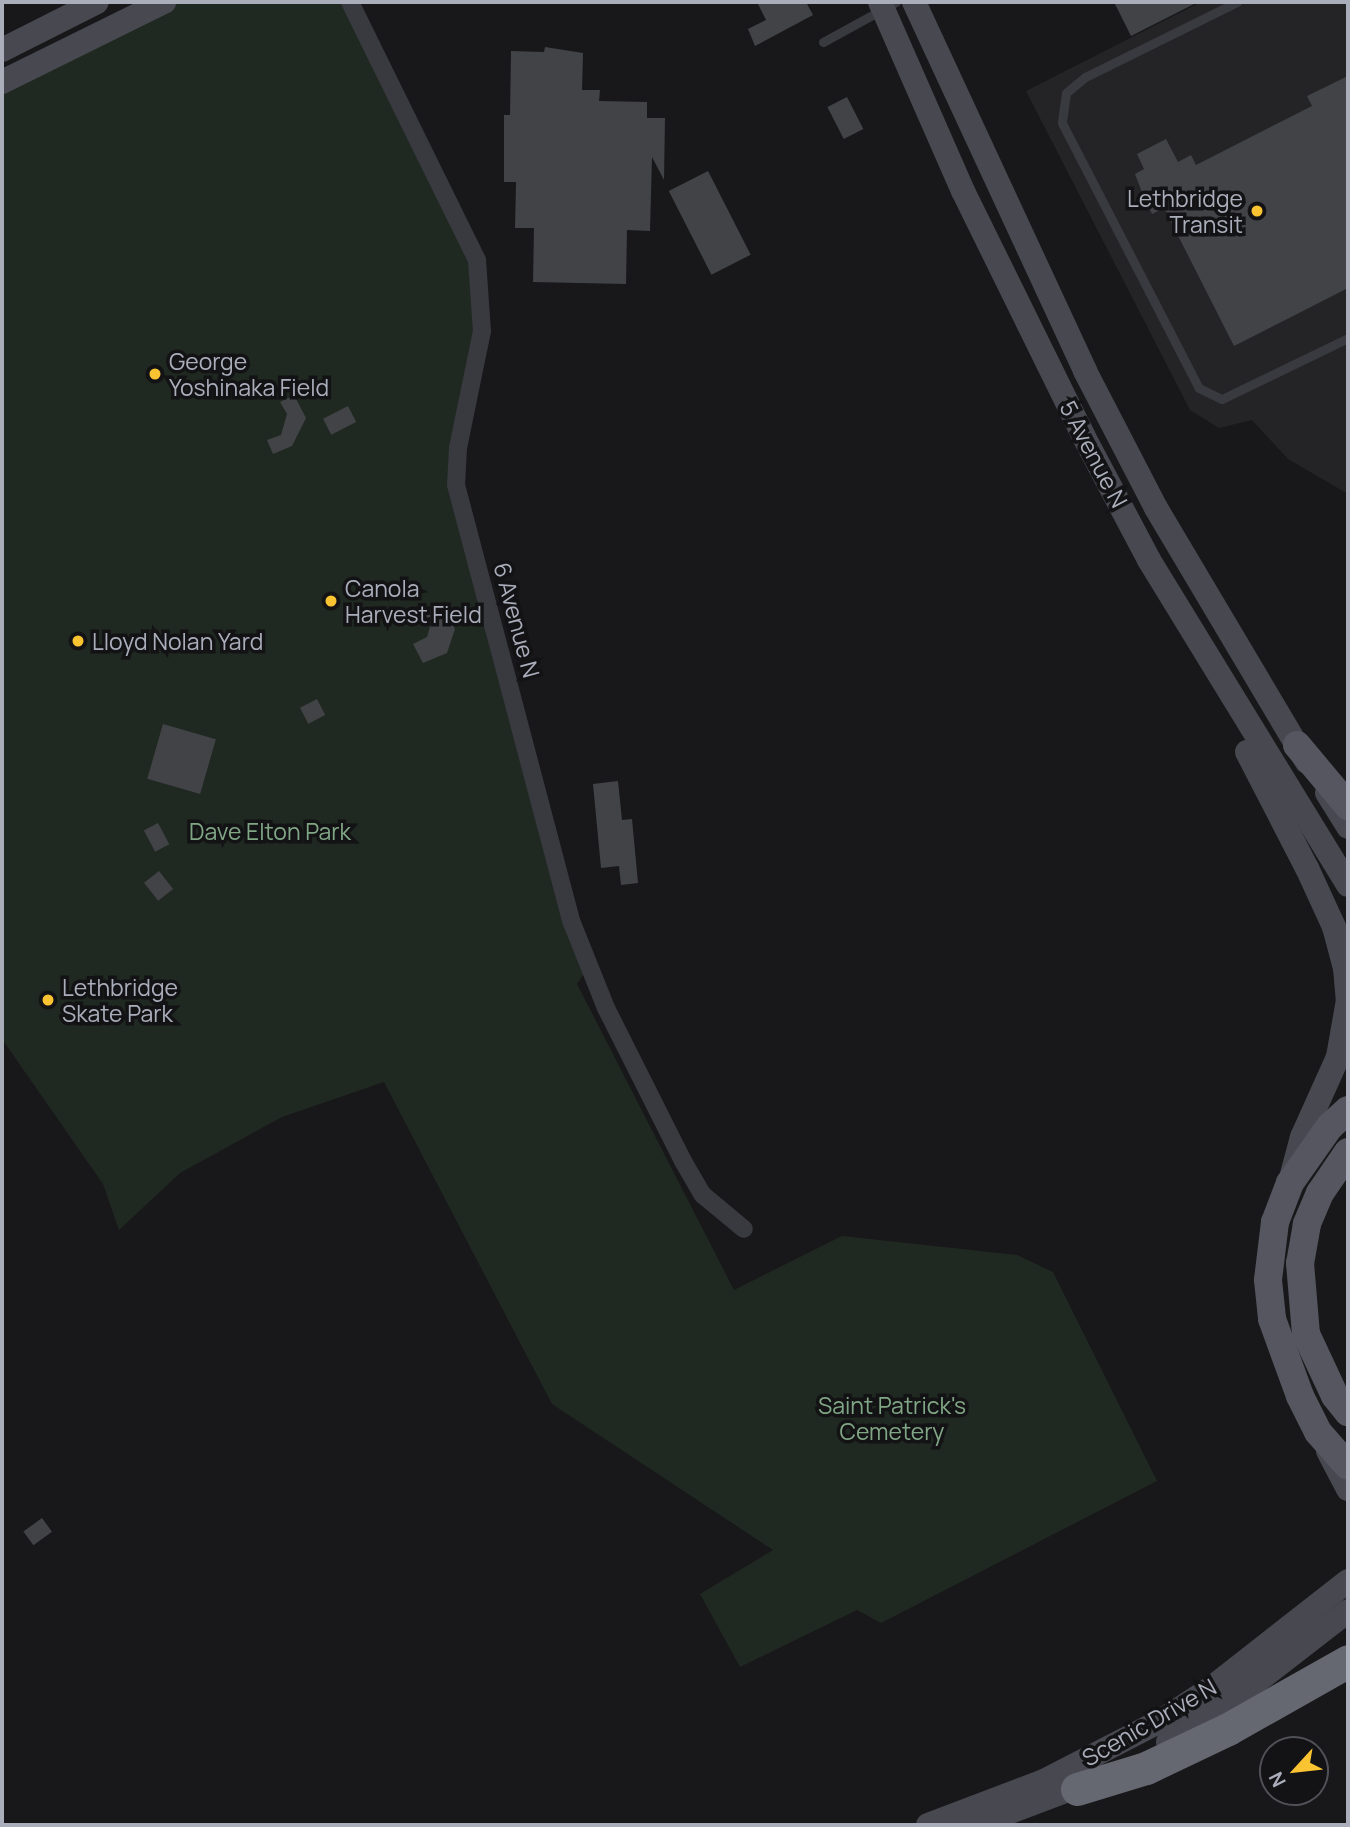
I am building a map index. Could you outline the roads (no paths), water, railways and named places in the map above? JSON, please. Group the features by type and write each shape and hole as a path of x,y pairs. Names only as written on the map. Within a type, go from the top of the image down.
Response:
{"highway":[{"path":"1077,1789 1146,1769 1228,1729 1348,1661"}],"main road":[{"path":"2,50 97,2"},
{"path":"2,82 164,2"},
{"name":"5 Avenue N","path":"914,2 1085,371 1162,518 1348,827"},
{"name":"5 Avenue N","path":"887,4 1019,309 1149,559 1348,885"},
{"path":"1222,682 1247,751 1334,927 1345,968 1348,1000 1338,1058 1302,1138 1270,1249 1272,1319 1282,1354 1348,1489"},
{"path":"1297,745 1348,806"},
{"path":"1290,1183 1330,1126 1348,1110"},
{"path":"1348,1152 1320,1193 1307,1224 1300,1263 1306,1334 1335,1396 1348,1412"},
{"path":"1318,1432 1348,1466"},
{"name":"Scenic Drive N","path":"928,1825 1044,1781 1164,1719 1214,1686 1348,1581"},
{"name":"Scenic Drive N","path":"975,1825 1077,1789 1192,1729 1348,1611"}],"street":[{"name":"6 Avenue N","path":"349,2 477,260 482,331 458,447 456,485 572,923 606,1008 683,1161 704,1195 744,1230"}],"lane":[{"path":"1237,2 1086,77 1066,93 1062,123 1199,388 1222,399 1348,338"},
{"path":"823,42 887,4"}],"place":[{"name":"Lethbridge Transit","path":"1257,211"},
{"name":"George Yoshinaka Field","path":"155,374"},
{"name":"Canola Harvest Field","path":"331,601"},
{"name":"Lloyd Nolan Yard","path":"78,641"},
{"name":"Lethbridge Skate Park","path":"48,1000"}],"park label":[{"name":"Dave Elton Park","path":"270,831"},
{"name":"Saint Patrick's Cemetery","path":"892,1418"}]}
